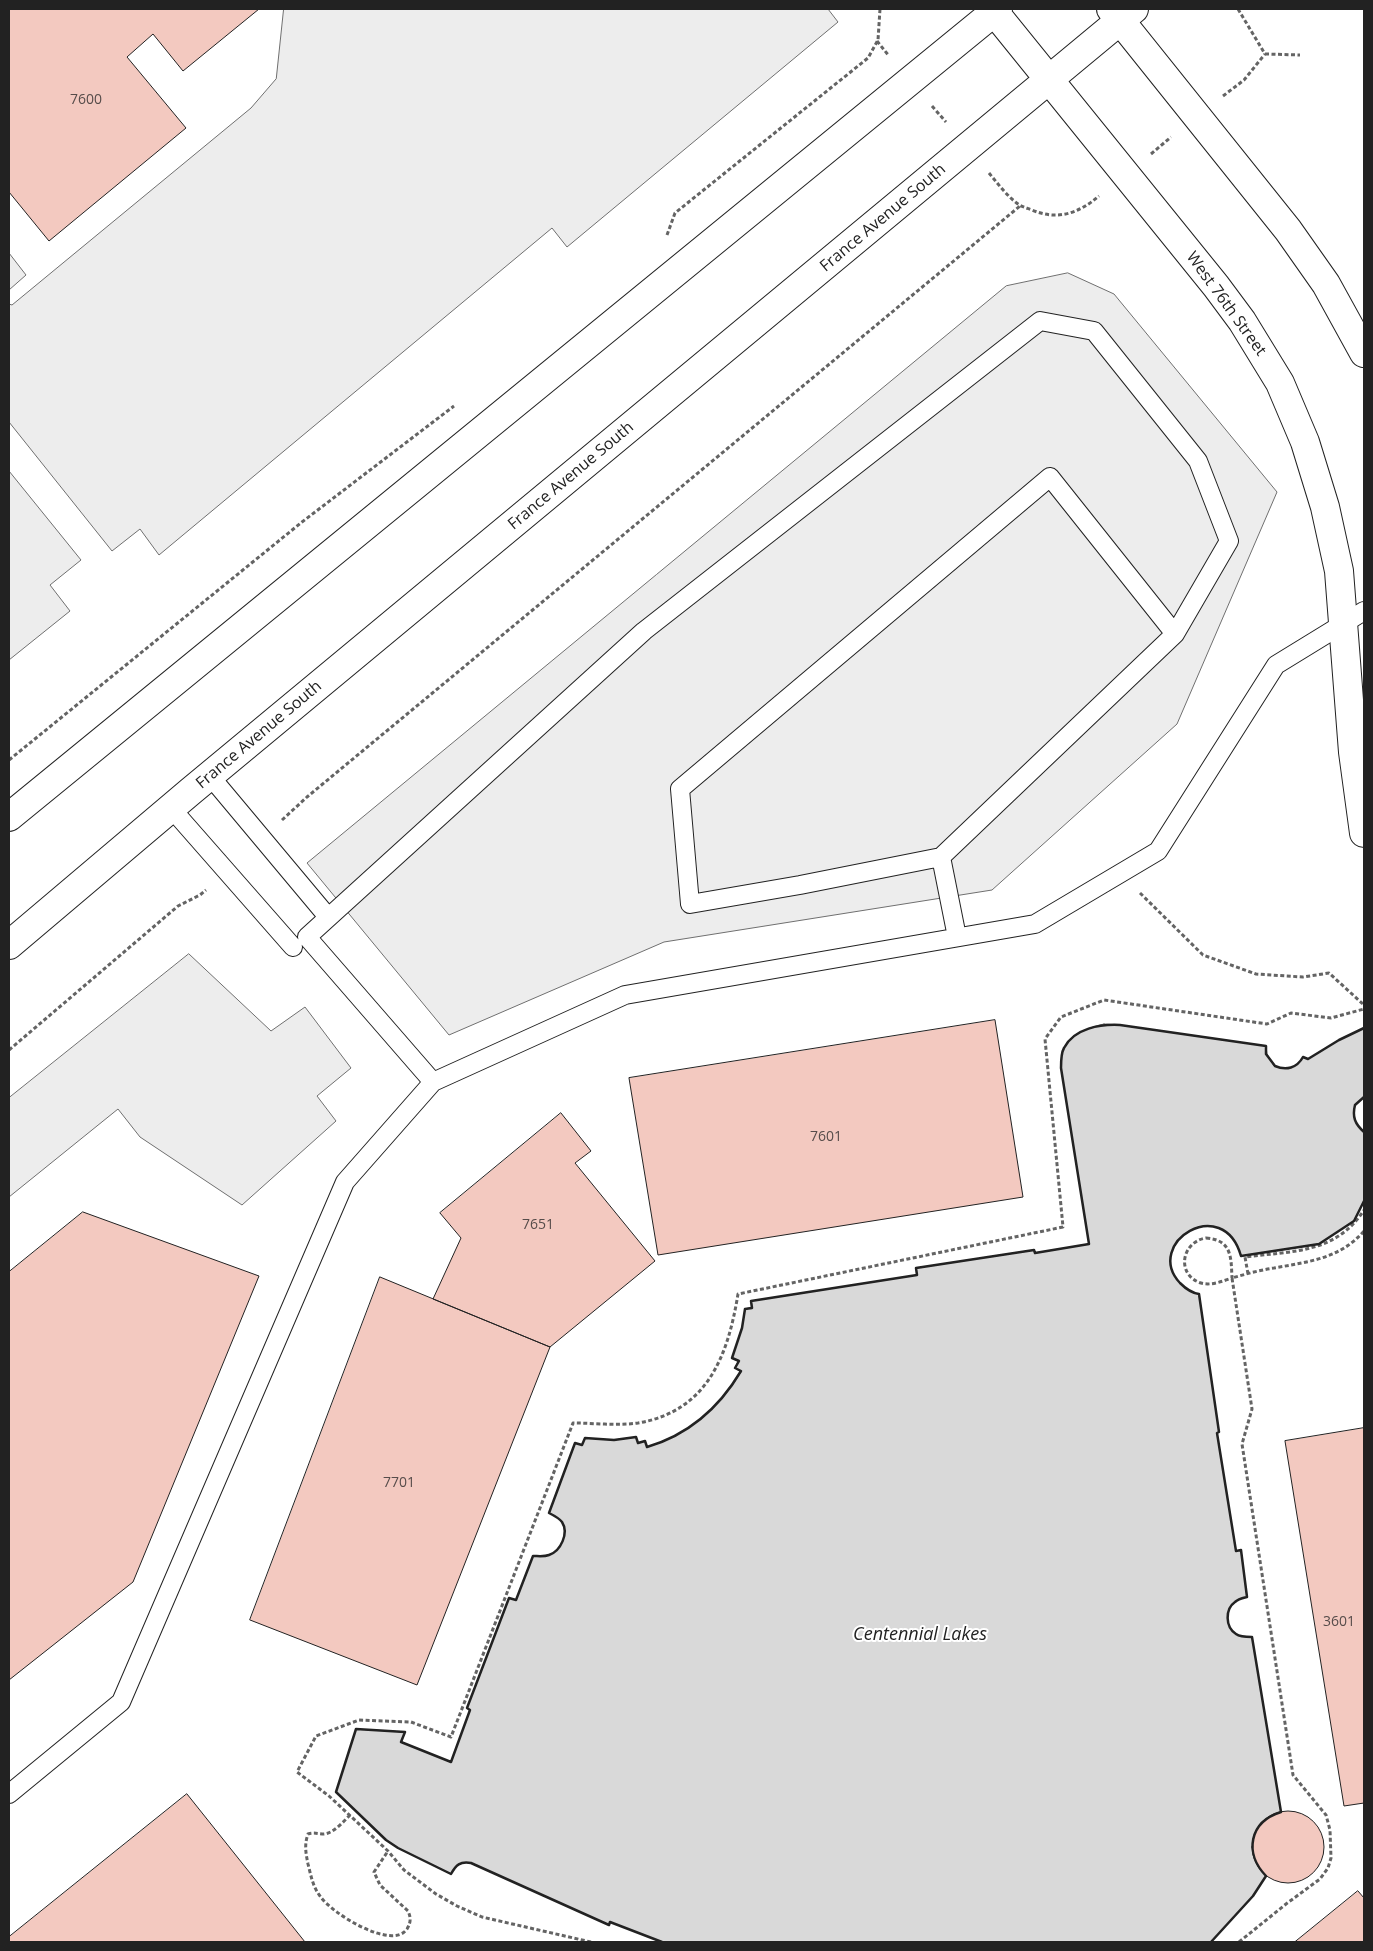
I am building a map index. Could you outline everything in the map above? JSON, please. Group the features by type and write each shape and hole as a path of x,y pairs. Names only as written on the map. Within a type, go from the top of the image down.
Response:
{"main road":[{"name":"West 76th Street","path":"995,10 1242,321 1280,383 1305,442 1325,507 1338,571 1354,617 1353,752 1364,833"},
{"path":"9,817 995,10"},
{"path":"1122,13 1197,116 1288,230 1326,284 1364,353"},
{"name":"France Avenue South","path":"9,945 171,808 968,147 1049,79 1122,13"}],"lane":[{"path":"434,1082 307,937 644,631 1040,321 1094,331 1198,462 1229,541 1176,634 941,857 800,885 690,904 680,789 1050,476 1176,634"},
{"path":"9,1794 120,1702 345,1182 434,1082 625,995 1035,924 1158,851 1276,666 1354,617"},
{"path":"210,776 328,917"},
{"path":"171,808 293,947"},
{"path":"941,857 958,937"}],"path":[{"path":"665,240 675,213 868,58 877,41 880,9"},
{"path":"1238,9 1265,54"},
{"path":"877,41 1010,197 1020,206 1056,215 1076,212 1085,207 1244,80 1265,54"},
{"path":"1265,54 1300,55"},
{"path":"262,839 307,797 514,624 1020,206"},
{"path":"9,760 302,522 458,403"},
{"path":"9,1050 178,906 200,895 227,871"},
{"path":"1120,874 1203,955 1256,974 1303,977 1329,973 1364,1005"},
{"path":"591,1942 506,1924 482,1917 457,1906 420,1883 404,1870 388,1851 350,1815 329,1796 296,1772 316,1736 359,1720 411,1722 451,1737 573,1423 637,1423 670,1413 688,1401 707,1382 722,1358 733,1324 738,1294 1063,1228 1045,1039 1061,1016 1104,1000 1267,1024 1291,1013 1332,1018 1364,1009"},
{"path":"1248,1274 1246,1257 1305,1250 1324,1244 1349,1229 1364,1210"},
{"path":"1239,1942 1320,1879 1332,1858 1332,1844 1326,1815 1293,1775 1242,1444 1252,1409 1232,1278 1230,1252 1222,1242 1211,1238 1200,1239 1187,1249 1184,1260 1190,1276 1207,1284 1232,1278 1248,1274 1302,1264 1329,1256 1348,1246 1364,1231"},
{"path":"350,1815 329,1833 315,1832 308,1834 305,1843 313,1884 320,1897 348,1921 372,1934 396,1938 406,1932 410,1922 410,1915 380,1885 374,1872 388,1851"}],"shaded area":[{"path":"284,9 828,9 838,22 567,247 552,228 159,555 140,529 112,551 9,422 9,304 12,305 251,108 276,79"},
{"path":"9,253 26,275 9,290"},
{"path":"1068,273 1114,294 1277,492 1177,724 992,890 664,942 449,1035 307,863 1006,286"},
{"path":"9,471 81,560 50,585 70,611 9,660"},
{"path":"189,954 271,1031 305,1007 351,1068 317,1096 336,1121 242,1205 140,1137 118,1109 9,1197 9,1098"}],"water":[{"name":"Centennial Lakes","path":"1104,1024 1266,1046 1267,1054 1274,1066 1283,1068 1291,1068 1298,1064 1303,1057 1308,1059 1339,1040 1364,1028 1364,1097 1355,1105 1354,1117 1358,1126 1364,1132 1364,1201 1354,1221 1319,1244 1241,1256 1232,1237 1219,1228 1204,1226 1190,1231 1178,1240 1171,1253 1171,1268 1180,1283 1194,1293 1199,1294 1219,1432 1217,1433 1236,1551 1241,1550 1247,1597 1238,1600 1229,1609 1228,1623 1232,1631 1238,1635 1252,1637 1281,1812 1262,1823 1253,1839 1255,1858 1266,1876 1253,1896 1211,1942 662,1942 610,1922 609,1925 471,1863 459,1864 451,1874 398,1848 386,1840 336,1792 356,1729 405,1732 401,1742 451,1762 470,1710 467,1708 509,1598 516,1600 533,1556 545,1556 553,1553 563,1541 565,1531 562,1522 549,1513 575,1443 582,1445 585,1438 614,1440 636,1437 638,1443 645,1441 647,1447 676,1435 701,1419 723,1397 741,1372 735,1368 738,1361 732,1358 742,1328 745,1309 752,1307 751,1301 917,1275 916,1268 1034,1250 1035,1253 1089,1244 1061,1060 1063,1050 1071,1039 1087,1029"}],"building":[{"path":"9,9 259,9 183,71 153,34 127,57 186,128 49,241 9,192"},
{"path":"995,1020 1023,1197 658,1255 629,1078"},
{"path":"561,1113 591,1151 575,1163 655,1261 550,1347 433,1299 461,1238 440,1213"},
{"path":"83,1212 259,1276 133,1582 9,1680 9,1272"},
{"path":"380,1277 550,1347 417,1685 250,1620"},
{"path":"1364,1428 1364,1803 1344,1806 1285,1441"},
{"path":"187,1794 305,1942 9,1942 9,1937"},
{"path":"1288,1811 1308,1817 1318,1827 1324,1847 1318,1867 1308,1877 1288,1883 1268,1877 1258,1867 1252,1847 1258,1827 1268,1817"},
{"path":"1358,1891 1364,1898 1364,1942 1295,1942"}],"wall":[{"path":"662,1942 610,1922 609,1925 471,1863 459,1864 451,1874 398,1848 386,1840 336,1792 356,1729 405,1732 401,1742 451,1762 470,1710 467,1708 509,1598 516,1600 533,1556 549,1555 557,1550 563,1541 564,1526 558,1518 549,1513 575,1443 582,1445 585,1438 614,1440 636,1437 638,1443 645,1441 647,1447 676,1435 701,1418 723,1397 741,1371 735,1368 739,1361 732,1358 742,1328 745,1309 752,1308 751,1301 917,1275 916,1268 1034,1250 1035,1253 1089,1244 1061,1068 1064,1048 1068,1041 1081,1032 1105,1025 1120,1025 1266,1046 1266,1054 1275,1066 1291,1068 1298,1064 1303,1057 1308,1059 1339,1040 1364,1028"},
{"path":"1364,1097 1355,1105 1354,1113 1356,1123 1364,1132"},
{"path":"1211,1942 1253,1896 1266,1876 1255,1858 1253,1839 1262,1823 1281,1812 1252,1637 1238,1635 1232,1631 1228,1623 1229,1609 1238,1600 1247,1597 1241,1550 1236,1551 1217,1433 1219,1432 1199,1294 1194,1293 1180,1283 1171,1268 1171,1253 1178,1240 1190,1231 1204,1226 1219,1228 1232,1237 1241,1256 1319,1244 1354,1221 1364,1201"}]}
